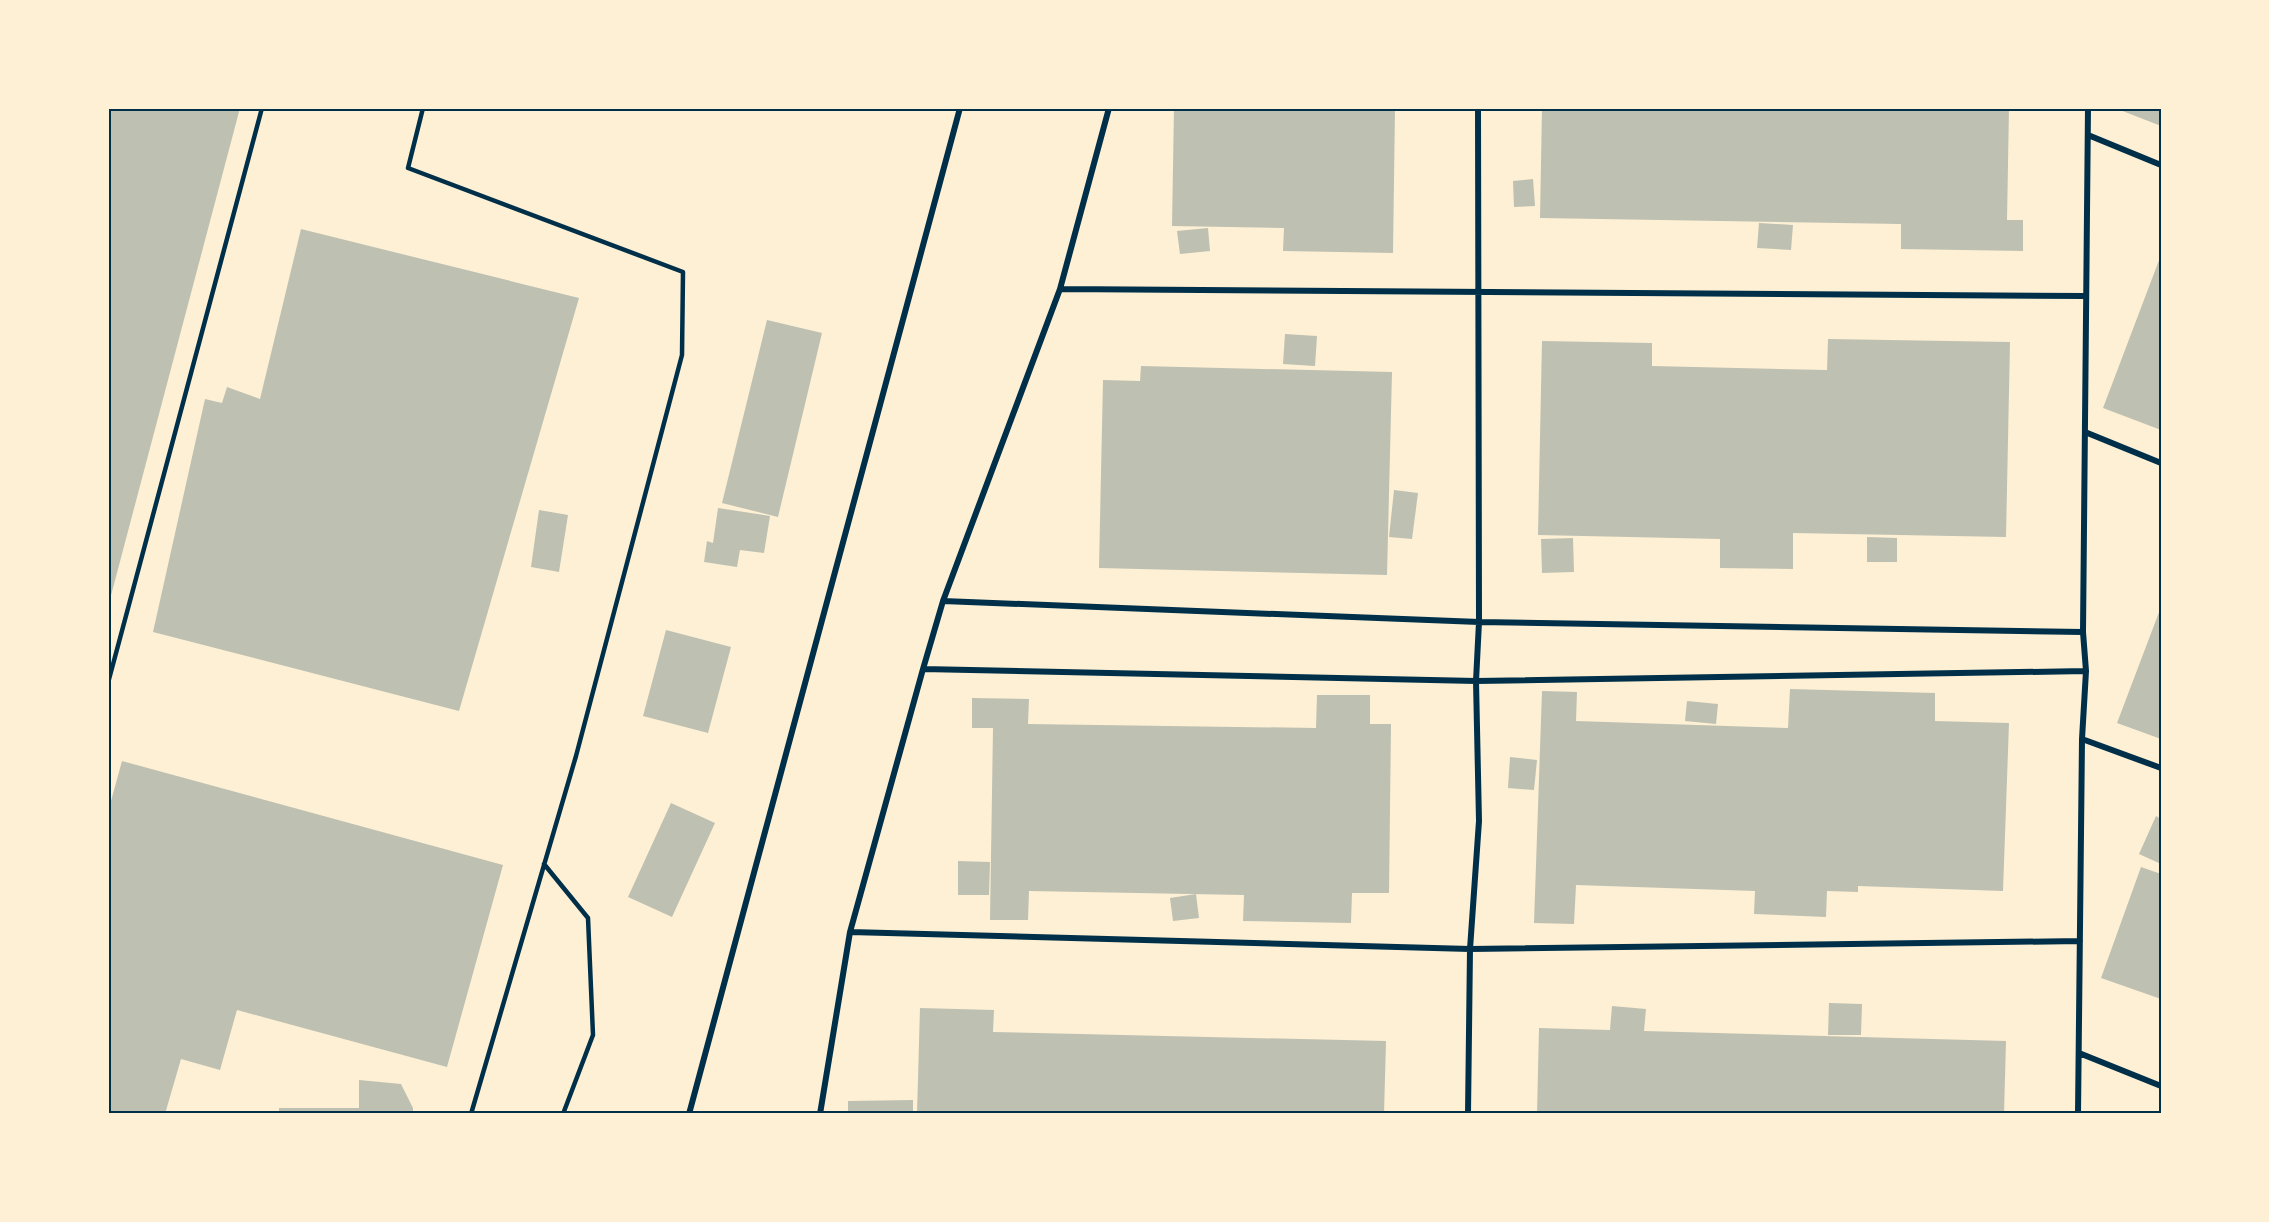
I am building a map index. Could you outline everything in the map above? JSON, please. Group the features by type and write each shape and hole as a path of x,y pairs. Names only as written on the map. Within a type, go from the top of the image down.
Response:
{"street":[{"path":"689,1114 960,108"},
{"path":"820,1114 850,932 923,669 943,601 1060,289 1109,108"},
{"path":"1468,1114 1470,949 1479,821 1476,681 1479,622 1478,108"},
{"path":"2078,1114 2082,739 2086,671 2083,632 2088,108"},
{"path":"2088,135 2161,165"},
{"path":"1060,289 2086,296"},
{"path":"2085,432 2161,463"},
{"path":"943,601 1479,622 2083,632"},
{"path":"923,669 1476,681 2086,671"},
{"path":"2082,739 2161,768"},
{"path":"850,932 1470,949 2080,941"},
{"path":"2079,1053 2161,1086"}],"lane":[{"path":"108,683 262,108"},
{"path":"423,108 408,168 683,272 682,355 576,756 471,1114"},
{"path":"544,864 588,918 593,1035 563,1114"}],"building":[{"path":"108,108 240,108 109,603 108,603"},
{"path":"1174,108 1395,108 1393,253 1283,251 1284,228 1172,226"},
{"path":"1542,108 2009,108 2007,220 2023,220 2023,251 1901,249 1901,224 1540,218"},
{"path":"2121,108 2161,108 2161,126 2120,110"},
{"path":"1533,179 1535,206 1514,207 1513,181"},
{"path":"1759,223 1793,225 1791,250 1757,248"},
{"path":"1208,228 1210,251 1180,254 1177,231"},
{"path":"301,229 579,298 459,711 153,632 205,399 222,403 227,387 260,399"},
{"path":"2161,255 2161,430 2103,408"},
{"path":"767,320 822,333 778,517 722,503"},
{"path":"1285,334 1317,336 1315,366 1283,364"},
{"path":"1828,339 2010,342 2006,537 1793,533 1793,569 1720,568 1720,539 1538,535 1542,341 1652,343 1652,366 1827,370"},
{"path":"1141,366 1392,372 1387,575 1099,568 1103,380 1140,381"},
{"path":"1394,490 1418,493 1412,539 1389,537"},
{"path":"718,508 770,516 764,553 740,550 737,567 704,562 707,541 713,543"},
{"path":"539,510 568,515 559,572 531,567"},
{"path":"1867,537 1897,538 1897,562 1867,562"},
{"path":"1573,538 1574,572 1542,573 1541,539"},
{"path":"2161,607 2161,739 2117,723"},
{"path":"666,630 731,647 708,733 643,716"},
{"path":"1790,689 1935,693 1935,721 2009,723 2003,891 1858,886 1858,892 1827,891 1826,917 1754,914 1755,891 1576,885 1574,924 1534,923 1542,691 1577,692 1576,721 1788,728"},
{"path":"1317,695 1370,695 1370,724 1391,724 1389,893 1352,893 1351,923 1243,921 1244,895 1029,891 1028,920 990,920 993,728 972,728 972,698 1029,699 1028,724 1316,728"},
{"path":"1687,701 1718,704 1716,724 1685,721"},
{"path":"1510,757 1537,760 1534,790 1508,788"},
{"path":"122,761 503,865 447,1067 237,1010 220,1070 181,1059 165,1114 108,1114 108,812"},
{"path":"671,803 715,823 672,917 628,897"},
{"path":"2156,816 2161,819 2161,864 2139,854"},
{"path":"958,861 990,862 989,895 958,895"},
{"path":"2141,867 2161,874 2161,999 2101,978"},
{"path":"1196,894 1199,918 1173,921 1170,898"},
{"path":"1829,1003 1862,1004 1861,1035 1828,1035"},
{"path":"1612,1006 1646,1009 1644,1031 2006,1041 2004,1114 1537,1114 1539,1028 1610,1030"},
{"path":"920,1008 994,1010 993,1032 1386,1041 1384,1114 917,1114"},
{"path":"359,1080 401,1084 413,1108 413,1114 279,1114 279,1108 359,1108"},
{"path":"913,1100 913,1114 848,1114 848,1101"}]}
